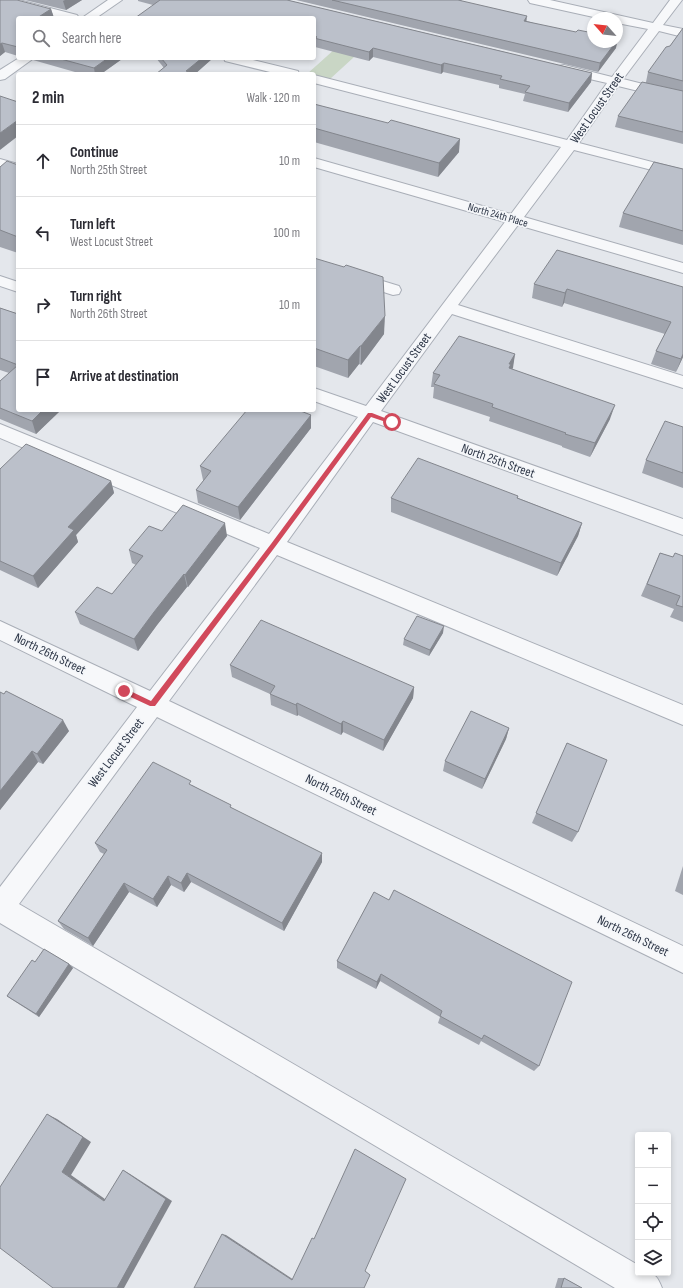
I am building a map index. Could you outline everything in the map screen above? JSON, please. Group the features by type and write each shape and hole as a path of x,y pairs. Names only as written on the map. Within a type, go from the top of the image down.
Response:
{"street":[{"path":"5,0 65,16"},
{"path":"91,16 116,0"},
{"path":"534,0 589,12"},
{"name":"West Locust Street","path":"0,908 152,704 273,546 676,0"},
{"path":"623,20 683,33"},
{"path":"2,74 25,60"},
{"path":"238,60 285,72"},
{"path":"551,66 683,98"},
{"path":"2,74 16,77"},
{"path":"316,80 683,174"},
{"path":"0,163 16,168"},
{"name":"North 24th Place","path":"316,163 683,268"},
{"path":"316,266 393,290"},
{"path":"0,281 16,286"},
{"path":"448,308 683,382"},
{"name":"North 25th Street","path":"316,395 683,527"},
{"path":"0,431 273,546 683,715"},
{"name":"North 26th Street","path":"0,630 683,960"},
{"path":"0,908 646,1288"}],"green space":[{"path":"355,31 377,36 330,79 316,76 316,72 309,72"}],"building":[{"path":"0,0 17,0 51,9 40,16 16,16 16,46 2,43 0,44"},
{"path":"160,0 287,0 592,73 569,103 525,92 530,86 500,79 502,76 444,63 441,65 373,48 369,52 316,39 316,16 138,16"},
{"path":"332,0 458,0 527,16 524,21 576,32 578,30 587,32 587,48 611,48 600,63"},
{"path":"683,28 683,81 648,72 666,47 670,46"},
{"path":"64,60 105,60 94,68"},
{"path":"163,60 200,60 186,71 189,72 158,72 167,65"},
{"path":"642,82 683,91 683,132 618,116"},
{"path":"0,96 16,101 16,121 0,133"},
{"path":"316,105 388,123 391,120 460,139 439,163 316,129"},
{"path":"7,161 16,164 16,236 0,230 0,167"},
{"path":"654,162 683,169 683,231 623,213"},
{"path":"557,250 683,287 683,354 681,359 656,351 671,322 567,289 565,293 534,284"},
{"path":"316,259 344,267 346,265 383,277 385,316 348,360 316,349"},
{"path":"0,308 16,313 16,364 0,358"},
{"path":"459,336 515,354 509,364 511,364 509,368 615,405 595,443 565,434 566,433 492,407 493,404 434,384 440,375 433,373"},
{"path":"16,367 16,412 41,412 32,421 0,408 0,381"},
{"path":"245,412 303,412 311,415 238,507 196,490 211,471 200,466"},
{"path":"665,421 683,427 683,473 646,460"},
{"path":"26,444 111,481 68,527 74,530 33,576 0,561 0,469"},
{"path":"418,458 518,496 517,498 582,523 561,563 391,498"},
{"path":"183,505 225,523 134,639 75,612 97,587 112,594 143,556 129,550 149,526 162,531"},
{"path":"660,553 673,557 675,553 683,556 683,607 676,605 680,596 647,584"},
{"path":"417,616 444,626 430,650 404,639"},
{"path":"261,620 414,687 384,740 343,721 341,724 297,703 296,705 270,694 275,686 230,665"},
{"path":"6,691 63,720 37,754 32,751 0,791 0,692 4,694"},
{"path":"471,711 509,728 485,779 445,761"},
{"path":"567,743 607,760 578,832 536,813"},
{"path":"153,762 191,781 189,784 231,805 230,807 322,853 282,923 187,873 181,883 168,876 153,899 124,883 88,938 58,921 107,850 95,843"},
{"path":"394,890 572,982 539,1066 484,1035 482,1039 440,1016 442,1011 381,974 377,982 337,961 374,892 389,900"},
{"path":"44,949 69,964 36,1014 7,996 32,960 35,962"},
{"path":"47,1114 83,1137 62,1172 104,1201 123,1170 166,1199 117,1288 53,1288 0,1248 0,1187"},
{"path":"355,1149 406,1179 365,1271 370,1275 364,1288 194,1288 222,1234 292,1280 312,1238 314,1239"},
{"path":"564,1278 582,1288 561,1288"}],"route":[{"path":"124,691 152,704 273,546 370,415 392,422"}]}
